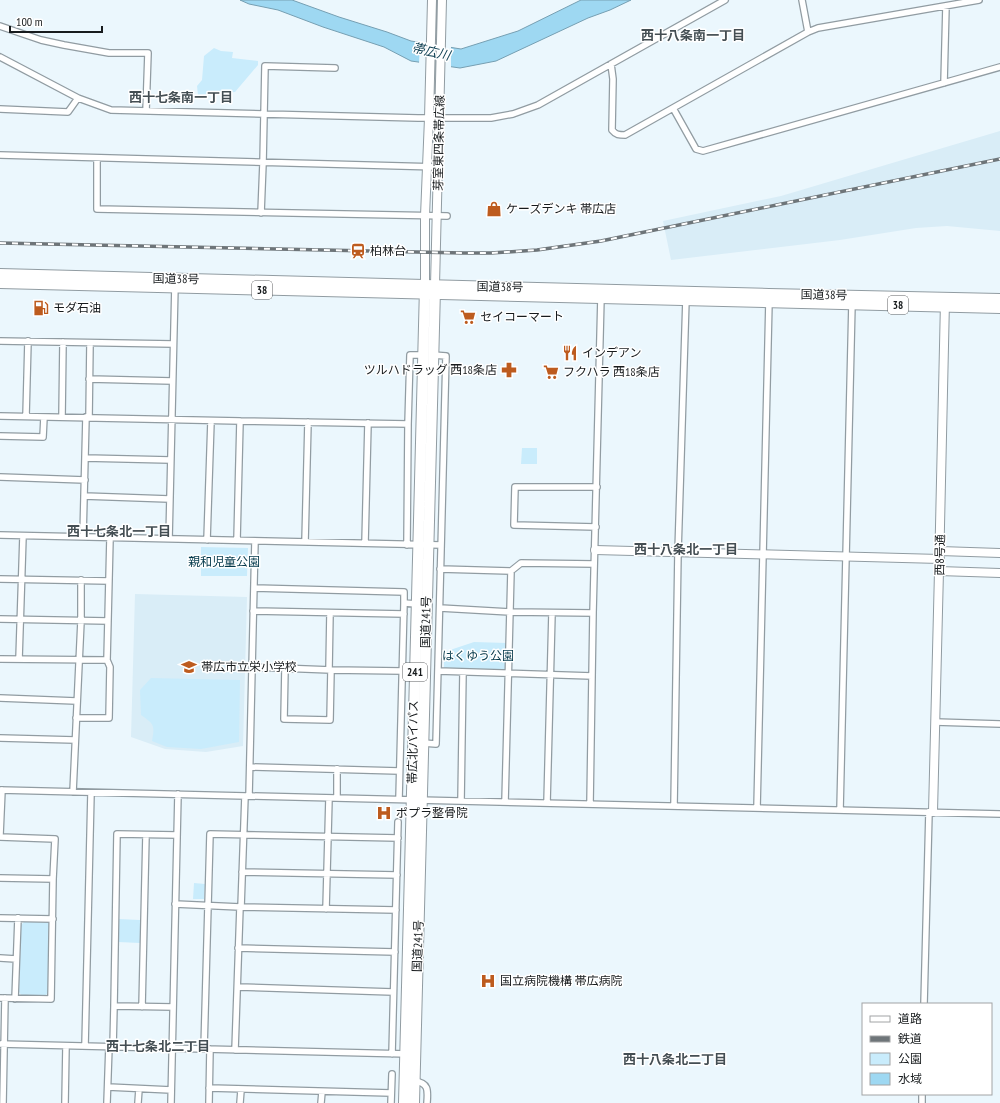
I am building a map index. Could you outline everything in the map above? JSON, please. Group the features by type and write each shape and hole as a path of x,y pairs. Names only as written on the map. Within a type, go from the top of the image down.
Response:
{"highway":[{"name":"国道38号","path":"0,274 175,283 430,290 945,302 1000,299"},
{"name":"国道38号","path":"0,283 175,283"},
{"name":"国道241号","path":"414,1103 414,1081 410,1054 417,800 423,743 423,545 430,290"},
{"name":"国道38号","path":"945,302 1000,308"},
{"name":"帯広北バイパス","path":"404,1103 410,1054 410,853 417,800 416,604 423,545"}],"street":[{"name":"芽室東四条帯広線","path":"430,290 425,216 432,0"},
{"name":"芽室東四条帯広線","path":"430,290 437,216 442,0"},
{"path":"0,57 78,98 111,110 429,118 491,118 513,114 538,105 725,0"},
{"path":"802,0 808,32"},
{"path":"611,64 613,79 612,130 614,133 619,135 625,135 808,32 818,28 979,0"},
{"path":"944,83 946,6"},
{"path":"0,26 64,46 109,53 148,53 146,111"},
{"path":"261,212 265,66 335,68"},
{"path":"673,108 696,148 703,151 1000,67"},
{"path":"0,109 68,112 78,98"},
{"path":"0,155 438,167"},
{"path":"97,158 97,209 446,216"},
{"path":"169,539 175,283"},
{"path":"590,804 601,294"},
{"path":"674,806 678,552 686,296"},
{"path":"757,808 769,298"},
{"path":"840,810 853,300"},
{"name":"西8号通","path":"931,812 940,555 945,302"},
{"path":"0,340 173,344"},
{"path":"26,416 28,341"},
{"path":"62,417 63,342"},
{"path":"83,537 90,343"},
{"path":"407,545 410,355 446,356 436,744 423,743"},
{"path":"89,379 172,381"},
{"path":"0,416 408,424"},
{"path":"0,436 43,437 44,416"},
{"path":"207,540 211,421"},
{"path":"237,540 240,421"},
{"path":"305,542 308,422"},
{"path":"365,543 368,423"},
{"path":"85,458 170,460"},
{"path":"0,477 85,480"},
{"path":"596,527 514,524 515,486 597,488"},
{"path":"84,496 170,499"},
{"path":"0,535 441,545"},
{"path":"19,659 23,536"},
{"path":"76,718 109,718 110,667 107,660 110,538"},
{"path":"235,1050 240,907 250,767 255,541"},
{"path":"595,550 846,557 1000,553"},
{"path":"440,569 511,571 521,563 594,564"},
{"path":"505,802 511,571"},
{"path":"939,571 1000,573"},
{"path":"0,579 109,581"},
{"path":"73,792 76,701 81,621 81,580"},
{"path":"254,588 404,592 399,799"},
{"path":"404,603 416,604"},
{"path":"440,608 511,612 593,613"},
{"path":"253,611 404,614"},
{"path":"285,668 284,720 330,720 330,613"},
{"path":"547,803 552,613"},
{"path":"0,619 108,621"},
{"path":"0,659 107,660"},
{"path":"252,667 402,671"},
{"path":"438,672 592,676"},
{"path":"461,801 463,672"},
{"path":"0,698 76,701"},
{"path":"935,722 1000,724"},
{"path":"0,738 75,740"},
{"path":"250,767 399,771"},
{"path":"337,798 338,769"},
{"path":"3,1103 3,998 51,999 55,839 0,836 1,790 1000,814"},
{"path":"85,1046 91,792"},
{"path":"171,1103 178,794"},
{"path":"326,909 329,798"},
{"path":"924,1003 931,812"},
{"path":"392,1054 398,822"},
{"path":"107,1103 114,1006 117,834 177,835"},
{"path":"142,1007 146,834"},
{"path":"209,1103 207,1049 210,834 398,838"},
{"path":"398,854 410,853"},
{"path":"242,872 397,875"},
{"path":"0,878 53,879"},
{"path":"176,904 240,907 396,910"},
{"path":"0,918 53,919"},
{"path":"15,999 18,918"},
{"path":"238,948 395,952"},
{"path":"0,958 16,959"},
{"path":"238,987 393,992"},
{"path":"114,1006 173,1007"},
{"path":"2,1044 410,1054"},
{"path":"65,1103 66,1046"},
{"path":"391,1103 392,1074"},
{"path":"414,1081 422,1082 426,1086 428,1092 427,1103"},
{"path":"108,1087 171,1090"},
{"path":"209,1088 391,1093"},
{"path":"138,1103 139,1089"},
{"path":"240,1103 241,1090"},
{"path":"321,1103 322,1092"}],"shaded area":[{"path":"1000,131 1000,231 947,226 916,228 840,240 671,260 663,221 781,196"},
{"name":"帯広市立栄小学校","path":"135,594 247,597 243,746 206,752 165,749 131,737"}],"green space":[{"path":"214,48 221,51 233,52 232,58 258,61 258,65 235,92 198,95 197,86 202,80 204,56"},
{"path":"522,448 537,448 537,464 521,464"},
{"name":"親和児童公園","path":"201,547 248,548 247,576 201,576"},
{"name":"はくゆう公園","path":"474,642 507,643 506,671 444,669 444,652"},
{"path":"151,678 240,680 239,742 201,749 167,747 152,741 152,725 141,715 140,690"},
{"path":"194,883 205,884 204,899 193,899"},
{"path":"118,919 140,920 140,943 118,942"},
{"path":"24,922 49,922 48,993 43,997 22,996 19,992 21,925"}],"water":[{"name":"帯広川","path":"240,0 292,0 411,41 461,49 518,31 581,0 631,0 588,18 496,61 460,68 411,61 384,47 323,27 278,10 249,4"}],"pier":[{"path":"420,41 451,46 451,69 419,64"}],"railway":[{"path":"0,243 463,253 537,250 601,241 1000,159"}],"place":[{"name":"ケーズデンキ 帯広店","path":"494,209"},
{"name":"柏林台","path":"358,251"},
{"name":"モダ石油","path":"41,308"},
{"name":"セイコーマート","path":"468,317"},
{"name":"インデアン","path":"570,353"},
{"name":"ツルハドラッグ 西18条店","path":"509,370"},
{"name":"フクハラ 西18条店","path":"551,372"},
{"name":"帯広市立栄小学校","path":"189,667"},
{"name":"ポプラ整骨院","path":"384,813"},
{"name":"国立病院機構 帯広病院","path":"488,981"}],"district":[{"name":"西十八条南一丁目","path":"693,35"},
{"name":"西十七条南一丁目","path":"181,97"},
{"name":"西十七条北一丁目","path":"119,531"},
{"name":"西十八条北一丁目","path":"686,549"},
{"name":"西十七条北二丁目","path":"158,1046"},
{"name":"西十八条北二丁目","path":"675,1059"}]}
